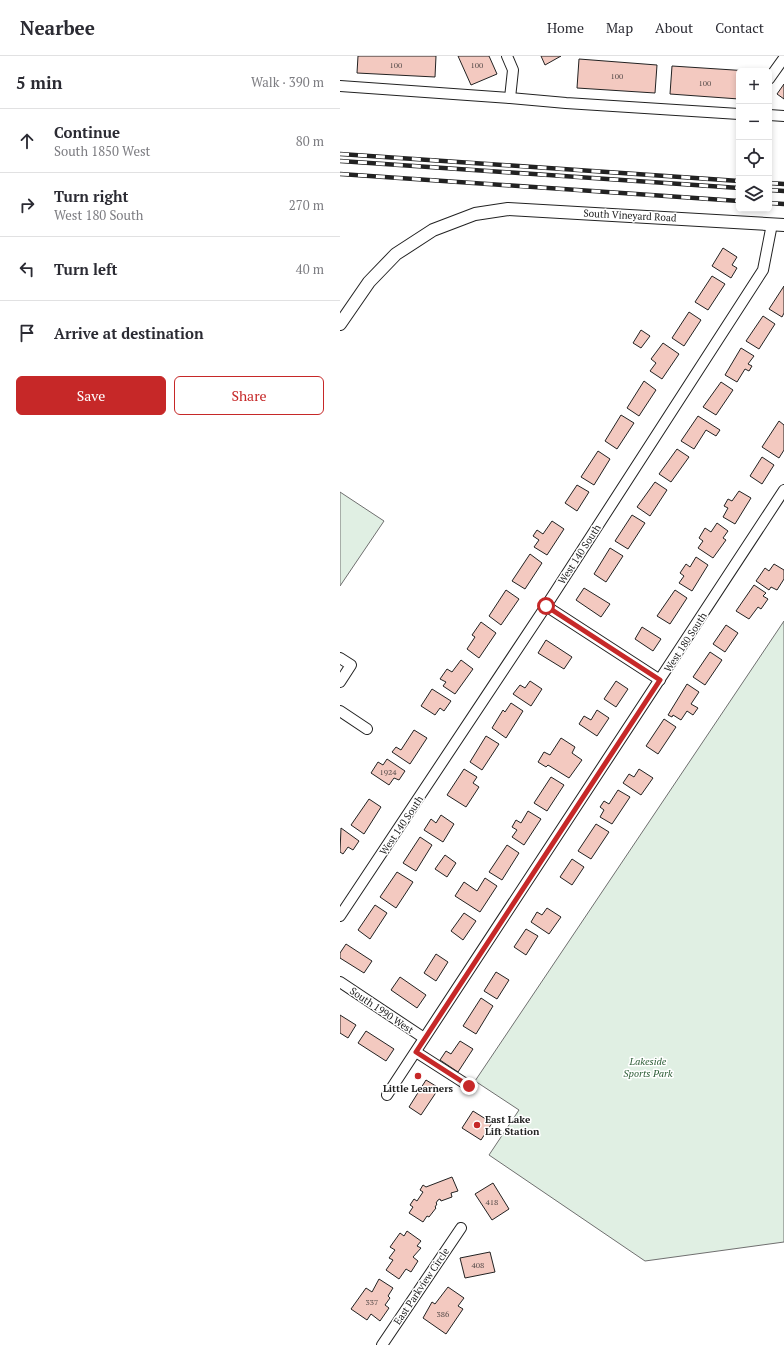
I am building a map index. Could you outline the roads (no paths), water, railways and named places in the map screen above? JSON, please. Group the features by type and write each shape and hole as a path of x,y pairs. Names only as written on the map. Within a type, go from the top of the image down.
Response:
{"street":[{"path":"507,56 513,70 510,98"},
{"path":"772,75 784,57"},
{"path":"340,86 736,114"},
{"path":"772,115 784,116"},
{"name":"South Vineyard Road","path":"340,324 369,282 396,254 433,230 475,214 508,209 778,224"},
{"name":"West 140 South","path":"340,916 546,606 763,270 778,224"},
{"name":"West 180 South","path":"387,1095 784,490"},
{"path":"546,606 660,680"},
{"path":"340,658 351,665 340,682"},
{"path":"340,711 367,729"},
{"name":"South 1990 West","path":"340,982 424,1038"},
{"path":"416,1052 469,1086"},
{"name":"East Parkview Circle","path":"382,1345 461,1228"}],"railway":[{"path":"340,154 736,181"},
{"path":"340,161 736,188"},
{"path":"340,174 736,201"},
{"path":"772,183 784,184"},
{"path":"772,190 784,191"},
{"path":"772,203 784,204"}],"place":[{"name":"Little Learners","path":"418,1076"},
{"name":"East Lake Lift Station","path":"477,1125"}],"park label":[{"name":"Lakeside Sports Park","path":"648,1066"}]}
